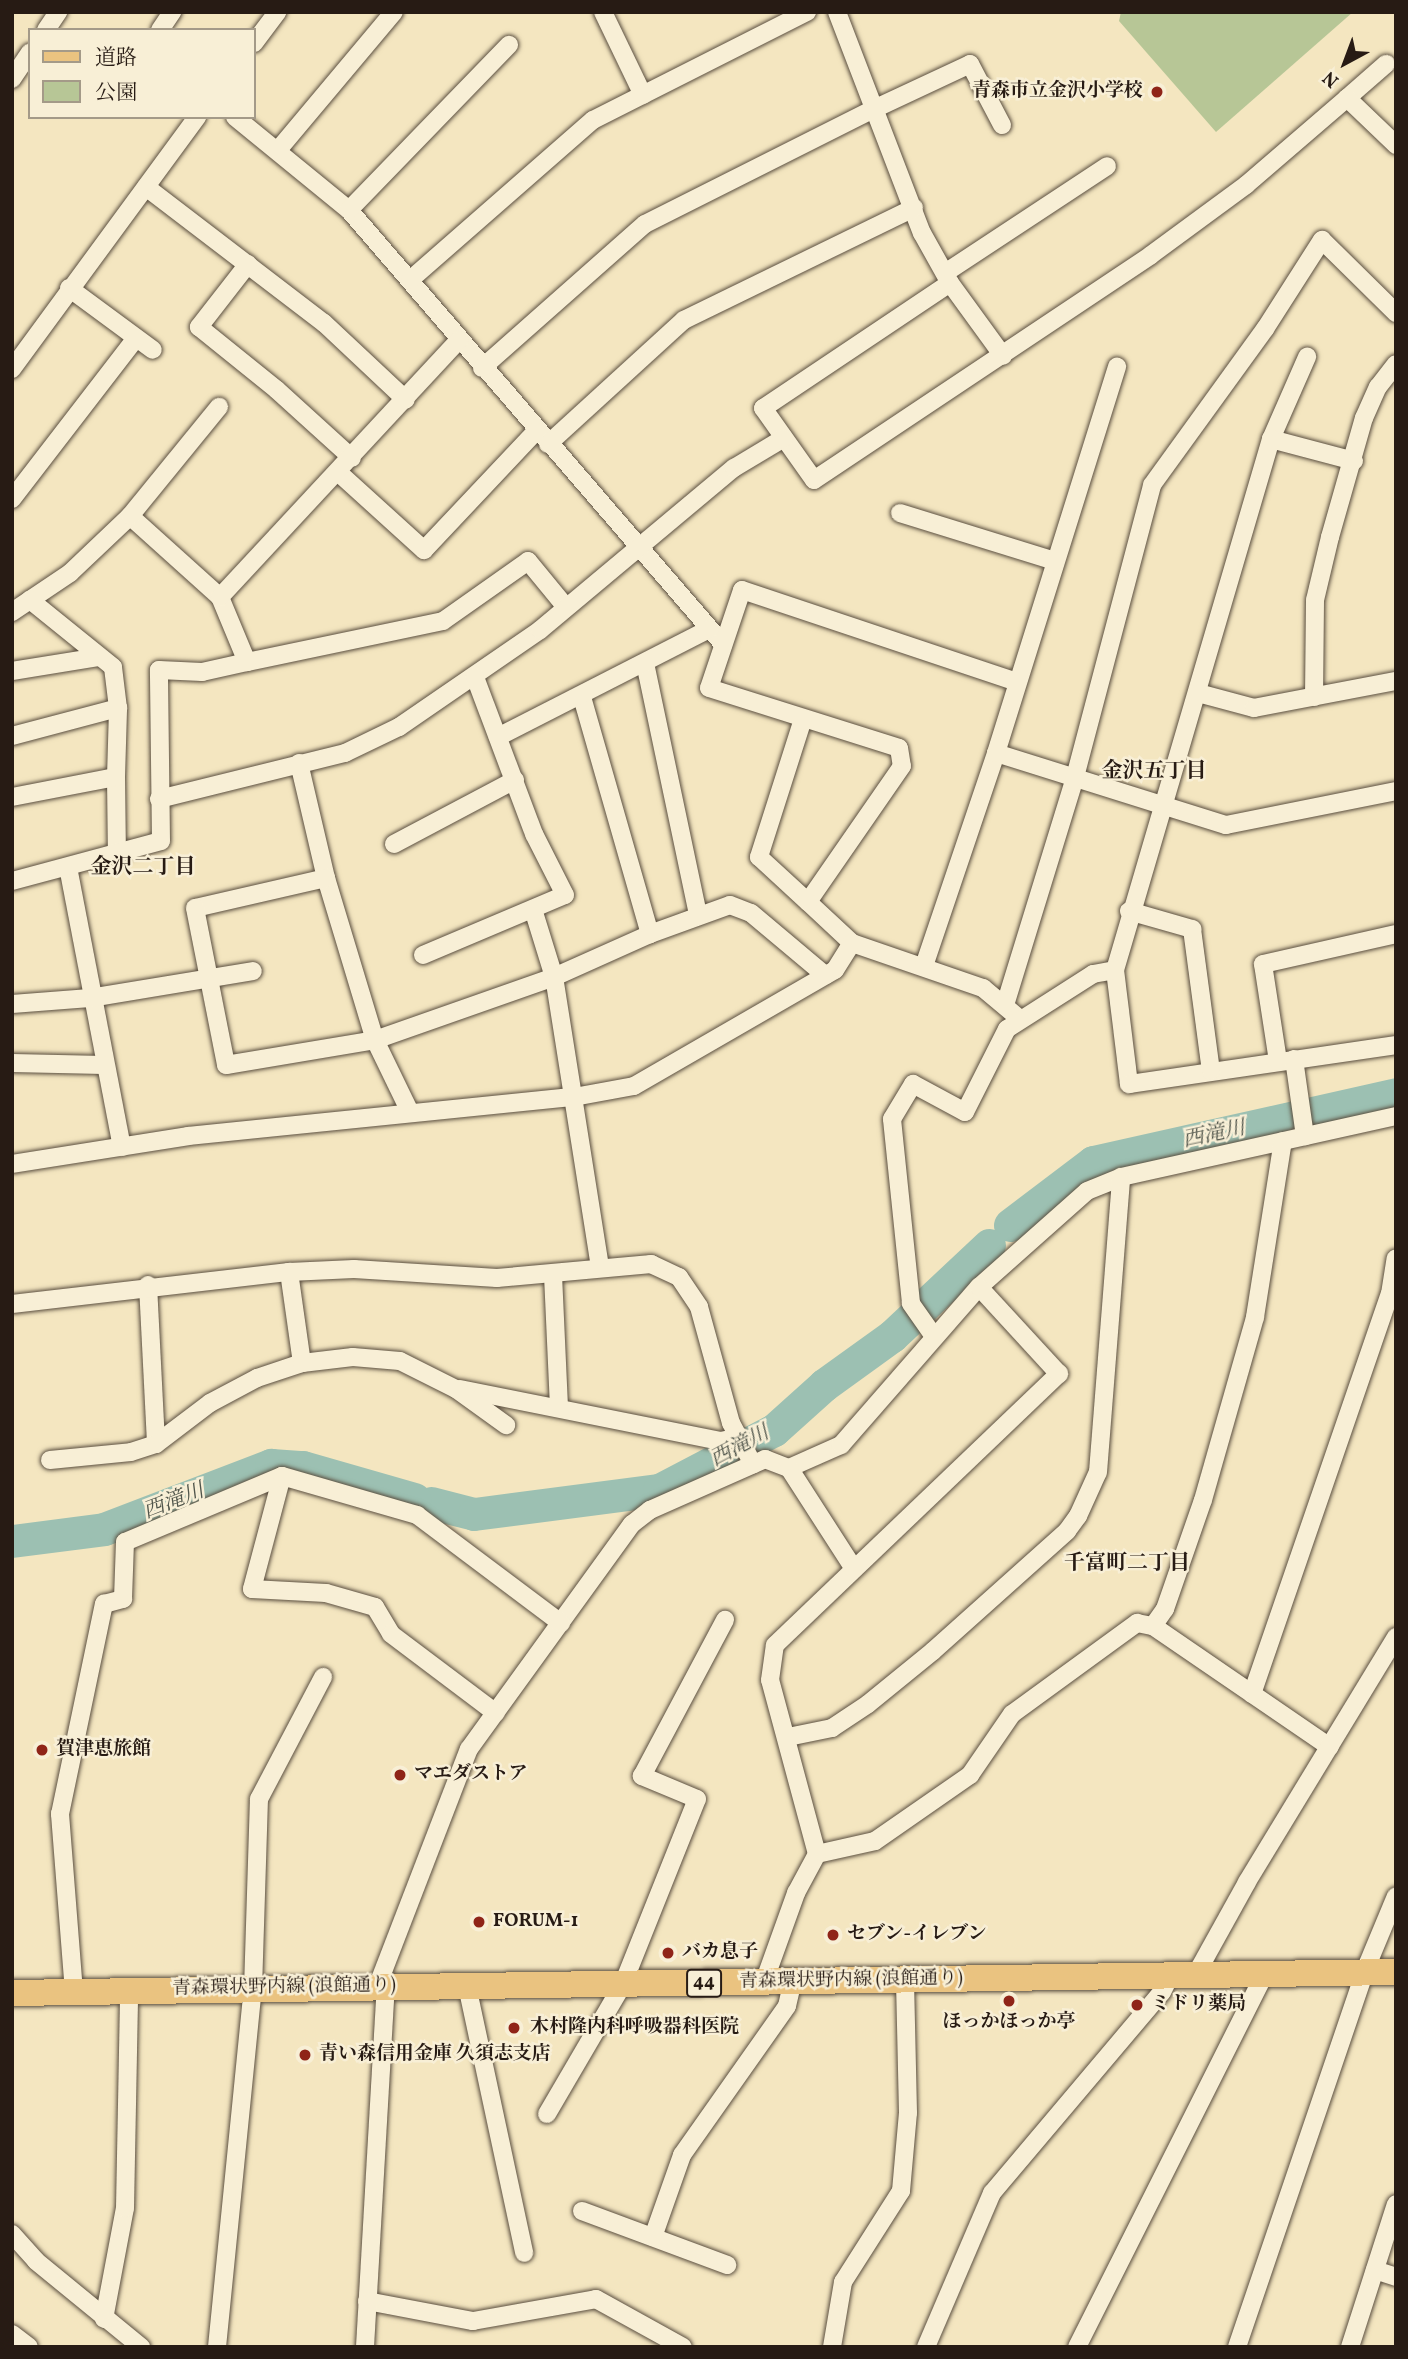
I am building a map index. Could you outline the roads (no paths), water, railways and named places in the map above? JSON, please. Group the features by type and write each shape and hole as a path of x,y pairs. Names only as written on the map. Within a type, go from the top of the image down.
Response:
{"main road":[{"name":"青森環状野内線 (浪館通り)","path":"12,1993 1396,1972"}],"street":[{"path":"47,28 58,12"},
{"path":"161,28 172,12"},
{"path":"256,40 277,12"},
{"path":"278,150 394,12"},
{"path":"603,12 643,95"},
{"path":"411,280 593,120 807,12"},
{"path":"838,12 914,208 947,278 1003,356"},
{"path":"349,211 509,45"},
{"path":"12,79 28,55"},
{"path":"482,368 645,224 970,64 1002,125"},
{"path":"1107,166 762,408 814,480 1003,356 1246,185 1386,64"},
{"path":"1347,98 1396,145"},
{"path":"12,369 69,288 197,119"},
{"path":"238,119 349,211 723,644"},
{"path":"146,187 324,323 406,400"},
{"path":"339,472 424,550 542,437 684,320 914,208"},
{"path":"1005,1005 1075,777 1152,485 1265,329 1322,240 1396,313"},
{"path":"248,264 199,327 277,390 352,458"},
{"path":"69,288 153,351"},
{"path":"12,499 136,338"},
{"path":"220,597 459,340"},
{"path":"1307,357 1271,439 1165,805 1129,911 1115,970 1129,1084 1396,1045"},
{"path":"1314,697 1315,600 1364,418 1378,387 1396,364"},
{"path":"924,966 996,753 1117,368"},
{"path":"117,856 118,708 113,667 18,607 70,573 130,516 219,407"},
{"path":"159,799 345,753 399,727 475,677 734,468 784,438"},
{"path":"1271,439 1354,461"},
{"path":"900,513 1055,561"},
{"path":"130,516 220,597 247,662"},
{"path":"12,881 117,856 161,841 159,670 202,672 443,621 528,561 565,606"},
{"path":"808,902 902,766 899,748 709,688 742,590 1017,682"},
{"path":"498,737 582,697 709,629"},
{"path":"12,671 98,657"},
{"path":"645,663 698,914"},
{"path":"423,955 565,895 534,834 475,677"},
{"path":"1198,693 1254,708 1396,681"},
{"path":"582,697 650,934"},
{"path":"12,736 118,708"},
{"path":"803,719 759,857 852,943 983,988 1020,1018"},
{"path":"996,753 1226,825 1396,791"},
{"path":"299,763 326,878 375,1040 410,1112"},
{"path":"12,797 117,776"},
{"path":"394,844 515,780"},
{"path":"68,867 90,998 122,1147"},
{"path":"326,878 195,908 226,1065 375,1040 554,977 698,914 738,906 825,975"},
{"path":"533,909 554,977 600,1267"},
{"path":"1129,911 1192,929 1211,1071"},
{"path":"1303,1123 1263,964 1396,934"},
{"path":"12,1164 122,1147 410,1112 574,1097 634,1086 835,970 852,943"},
{"path":"933,1335 915,1309 892,1119 913,1084 965,1112 1007,1029 1020,1018 1093,974 1115,970"},
{"path":"12,1004 90,998 207,976 253,971"},
{"path":"12,1063 104,1065"},
{"path":"789,1468 841,1445 933,1335 979,1287 1087,1191 1122,1177 1283,1141 1303,1123 1396,1116"},
{"path":"1153,1626 1165,1609 1203,1500 1255,1317 1283,1141"},
{"path":"788,1737 832,1728 868,1704 1067,1531 1084,1506 1098,1472 1104,1424 1122,1177"},
{"path":"1252,1694 1390,1294 1396,1258"},
{"path":"12,1304 148,1286 289,1272 354,1269 497,1278 651,1264 679,1276 699,1307 744,1449"},
{"path":"289,1272 302,1363"},
{"path":"553,1275 559,1408"},
{"path":"148,1286 156,1444"},
{"path":"764,1982 796,1893 817,1854 788,1737 770,1680 775,1645 1059,1374 979,1287"},
{"path":"50,1460 131,1452 156,1444 222,1397 257,1378 302,1363 382,1356 456,1388 722,1441 789,1468 854,1569"},
{"path":"456,1388 506,1425"},
{"path":"365,2347 382,1987 464,1758 632,1524 744,1449"},
{"path":"75,1992 60,1814 104,1604 123,1600 125,1542 282,1476 418,1516 561,1623"},
{"path":"282,1476 252,1588 326,1593 375,1607 391,1634 496,1713"},
{"path":"547,2114 623,1984 697,1799 642,1776 725,1620"},
{"path":"817,1854 875,1841 970,1775 1012,1714 1137,1623 1153,1626 1330,1747"},
{"path":"926,2347 992,2193 1162,1992 1183,1976 1247,1882 1396,1637"},
{"path":"217,2347 253,1989 260,1798 323,1677"},
{"path":"1237,2347 1364,1973 1396,1896"},
{"path":"1077,2347 1264,1975"},
{"path":"832,2347 843,2282 901,2190 908,2113 905,1980"},
{"path":"653,2237 682,2155 787,2006 793,1981"},
{"path":"467,1986 524,2253"},
{"path":"104,2319 125,2208 128,1990"},
{"path":"1350,2347 1396,2204"},
{"path":"582,2211 727,2265"},
{"path":"12,2234 36,2261 141,2347"},
{"path":"1375,2270 1396,2277"},
{"path":"367,2301 473,2321 596,2300 683,2347"},
{"path":"12,2334 29,2347"}],"waterway":[{"name":"西滝川","path":"1010,1225 1093,1162 1396,1094"},
{"name":"西滝川","path":"431,1503 474,1514 659,1490 774,1430 824,1385 892,1336 989,1245"},
{"name":"西滝川","path":"12,1541 104,1529 271,1465 303,1467 414,1499"}],"place":[{"name":"青森市立金沢小学校","path":"1157,92"},
{"name":"賀津恵旅館","path":"42,1750"},
{"name":"マエダストア","path":"400,1775"},
{"name":"FORUM-1","path":"479,1922"},
{"name":"セブン-イレブン","path":"833,1935"},
{"name":"バカ息子","path":"668,1953"},
{"name":"ほっかほっか亭","path":"1009,2001"},
{"name":"ミドリ薬局","path":"1137,2005"},
{"name":"木村隆内科呼吸器科医院","path":"514,2028"},
{"name":"青い森信用金庫 久須志支店","path":"305,2055"}],"district":[{"name":"金沢五丁目","path":"1154,772"},
{"name":"金沢二丁目","path":"143,868"},
{"name":"千富町二丁目","path":"1127,1564"}]}
